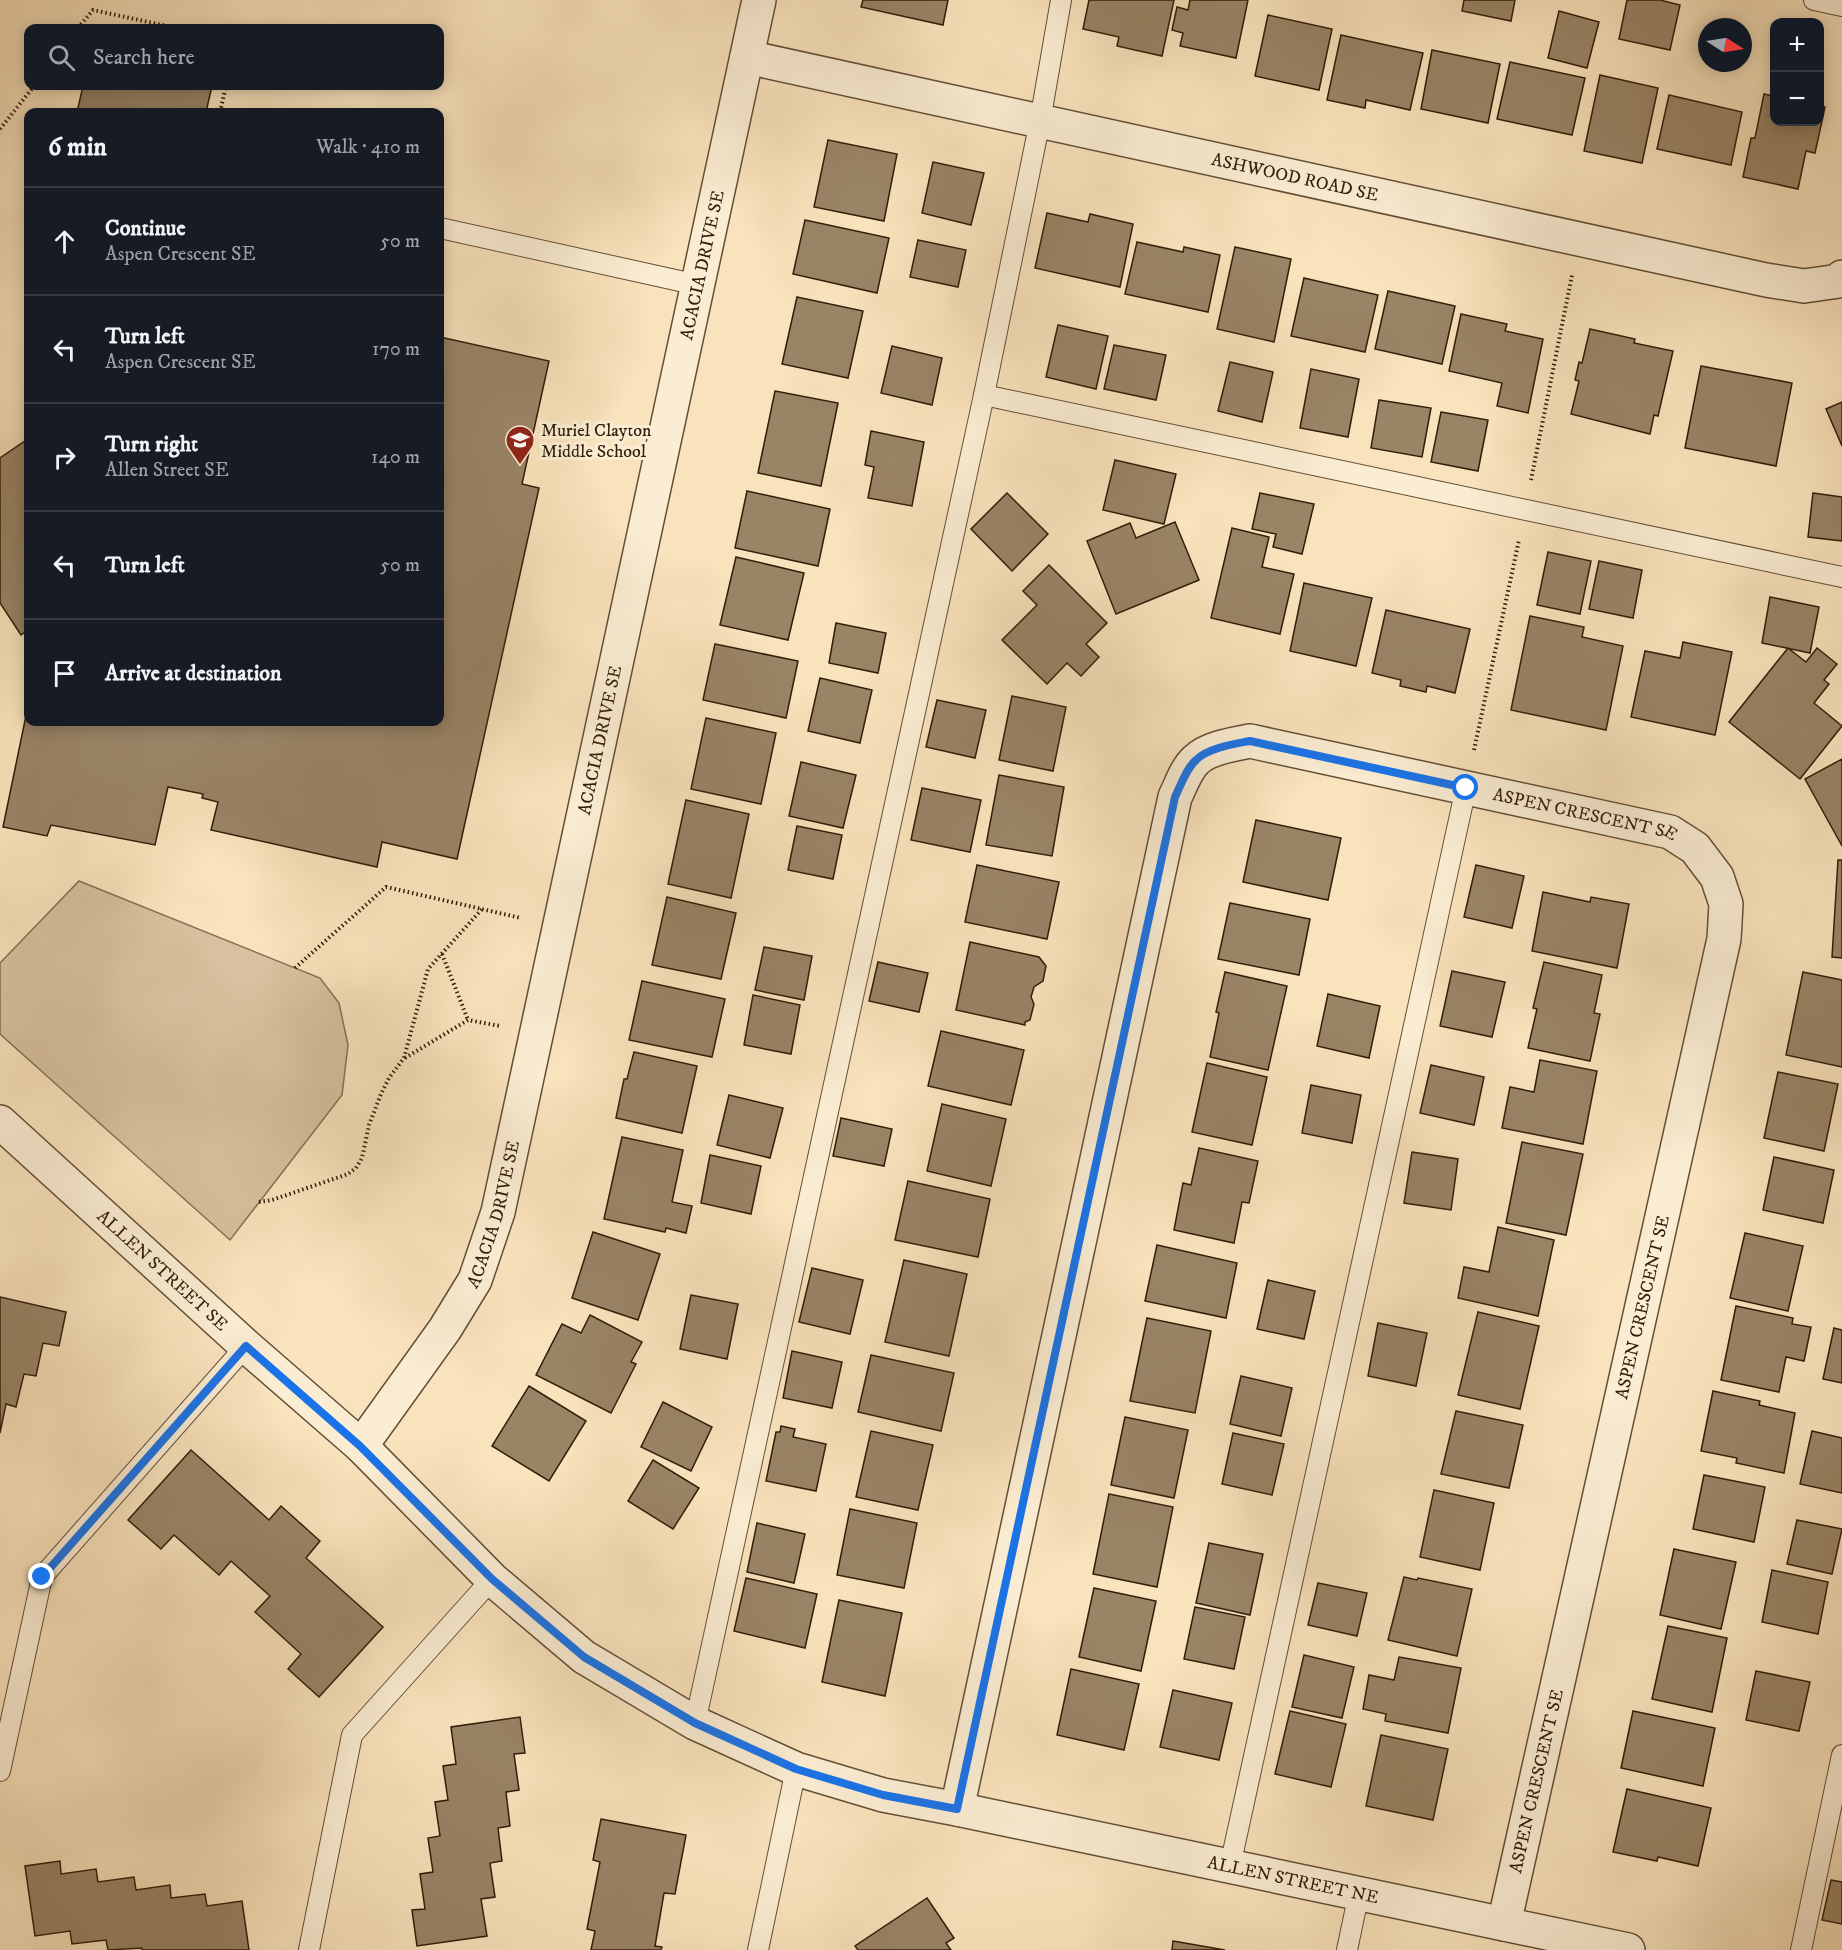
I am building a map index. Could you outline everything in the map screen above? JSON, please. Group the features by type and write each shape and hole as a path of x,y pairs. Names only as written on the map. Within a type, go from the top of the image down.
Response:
{"street":[{"name":"ACACIA DRIVE SE","path":"360,1446 445,1329 475,1280 498,1212 759,0"},
{"name":"ASHWOOD ROAD SE","path":"747,57 1767,280 1803,286 1839,280 1842,277"},
{"name":"ASPEN CRESCENT SE","path":"957,1809 1175,797 1197,758 1222,747 1250,741 1670,832 1695,848 1718,877 1726,904 1724,939 1504,1924"},
{"name":"ALLEN STREET SE","path":"0,1122 246,1346 360,1446 492,1579 584,1657 695,1723 796,1769 883,1795 957,1809"},
{"name":"ALLEN STREET NE","path":"957,1809 1628,1950"}],"lane":[{"path":"695,1723 984,394 1040,121 1061,0"},
{"path":"1814,0 1842,6"},
{"path":"444,229 698,285"},
{"path":"984,394 1842,577"},
{"path":"1230,1866 1466,788"},
{"path":"0,1771 42,1577 246,1346"},
{"path":"309,1950 352,1735 492,1579"},
{"path":"1801,1950 1842,1755"},
{"path":"758,1950 796,1769"},
{"path":"1347,1950 1359,1893"}],"path":[{"path":"81,24 93,10 158,24"},
{"path":"0,129 31,90"},
{"path":"221,108 225,90"},
{"path":"295,968 386,887 560,927"},
{"path":"404,1058 428,969 482,909"},
{"path":"442,954 468,1020"},
{"path":"259,1202 272,1200 348,1174 356,1168 362,1158 369,1125 381,1094 389,1078 404,1058 468,1020 537,1032"}],"shaded area":[{"path":"79,881 320,978 339,1003 348,1045 342,1095 230,1240 0,1034 0,963"}],"building":[{"path":"863,0 948,0 943,25 861,7"},
{"path":"1089,0 1174,0 1162,56 1117,46 1119,37 1083,29"},
{"path":"1190,0 1248,0 1236,58 1180,46 1183,33 1172,30 1177,7 1188,10"},
{"path":"1464,0 1515,0 1511,21 1462,11"},
{"path":"1627,0 1660,0 1680,5 1670,50 1619,39"},
{"path":"1559,11 1599,22 1587,68 1548,58"},
{"path":"1268,15 1332,29 1319,90 1255,76"},
{"path":"1341,35 1423,53 1410,110 1366,100 1365,108 1327,100"},
{"path":"1432,50 1500,64 1488,123 1421,109"},
{"path":"1510,62 1585,78 1572,135 1497,119"},
{"path":"1600,75 1658,88 1642,163 1584,151"},
{"path":"82,90 211,90 207,108 78,108"},
{"path":"1764,94 1770,95 1770,126 1821,126 1815,153 1806,151 1798,189 1743,177 1751,138 1755,138"},
{"path":"1669,95 1742,112 1731,165 1657,149"},
{"path":"828,140 897,154 884,221 814,207"},
{"path":"933,162 984,173 971,225 922,213"},
{"path":"1047,213 1088,222 1090,214 1133,224 1120,287 1035,268"},
{"path":"805,220 889,238 877,293 793,274"},
{"path":"918,240 966,250 958,287 910,277"},
{"path":"1137,242 1183,252 1184,247 1220,255 1208,312 1125,294"},
{"path":"1235,247 1291,259 1274,342 1217,329"},
{"path":"1304,278 1378,295 1365,352 1291,336"},
{"path":"1388,291 1455,306 1442,364 1375,349"},
{"path":"797,297 863,311 848,378 782,364"},
{"path":"1461,314 1507,324 1505,331 1543,339 1528,413 1497,406 1502,383 1449,371"},
{"path":"1058,325 1108,336 1096,389 1046,377"},
{"path":"1590,329 1635,339 1634,343 1673,351 1658,416 1654,415 1650,434 1571,414 1579,381 1575,380 1579,362 1582,363"},
{"path":"444,338 549,361 522,484 539,488 457,859 382,842 377,867 211,830 218,802 202,798 203,794 168,787 155,845 51,825 47,836 3,827 24,725 444,726"},
{"path":"1114,345 1166,355 1156,400 1104,389"},
{"path":"892,346 942,358 932,405 881,393"},
{"path":"1230,362 1273,372 1262,422 1218,411"},
{"path":"1701,366 1792,383 1776,466 1685,448"},
{"path":"1311,369 1359,379 1348,437 1300,428"},
{"path":"775,391 838,403 821,486 758,473"},
{"path":"1379,400 1431,408 1422,457 1371,448"},
{"path":"1842,402 1842,446 1826,409"},
{"path":"1441,412 1488,420 1478,471 1431,462"},
{"path":"871,431 924,442 912,506 868,498 874,467 865,465"},
{"path":"24,442 24,633 21,635 0,603 0,458"},
{"path":"1115,460 1176,474 1164,524 1103,510"},
{"path":"747,491 830,509 818,566 735,548"},
{"path":"1007,493 1048,534 1012,571 971,529"},
{"path":"1260,493 1314,504 1302,554 1273,547 1276,534 1252,529"},
{"path":"1813,493 1842,497 1842,541 1808,537"},
{"path":"1175,522 1199,580 1116,614 1087,541 1130,523 1136,538"},
{"path":"1232,528 1269,537 1262,567 1294,574 1280,634 1211,618"},
{"path":"1548,552 1591,561 1580,614 1537,605"},
{"path":"736,557 804,573 788,640 720,625"},
{"path":"1599,561 1642,570 1633,618 1589,609"},
{"path":"1049,565 1107,623 1086,644 1099,657 1081,676 1067,663 1047,684 1002,640 1037,605 1023,591"},
{"path":"1304,583 1372,598 1356,666 1290,651"},
{"path":"1770,597 1819,607 1810,653 1762,643"},
{"path":"1386,610 1470,629 1455,693 1427,686 1426,692 1400,686 1401,680 1372,673"},
{"path":"1530,616 1584,627 1582,637 1623,646 1606,730 1511,710"},
{"path":"836,623 886,633 878,673 829,663"},
{"path":"1683,642 1732,652 1715,735 1631,717 1645,651 1680,658"},
{"path":"715,644 798,661 786,718 703,700"},
{"path":"1788,648 1806,662 1817,648 1837,664 1824,680 1829,684 1814,703 1842,726 1800,779 1729,722"},
{"path":"820,678 872,690 860,743 808,731"},
{"path":"1012,696 1066,707 1053,771 999,760"},
{"path":"937,700 986,710 975,758 926,747"},
{"path":"706,718 776,733 761,804 691,789"},
{"path":"1842,759 1842,846 1805,779"},
{"path":"801,762 856,775 843,828 789,816"},
{"path":"999,775 1064,787 1052,856 986,845"},
{"path":"922,788 981,800 970,852 911,840"},
{"path":"686,800 749,814 731,898 668,884"},
{"path":"1256,820 1341,838 1328,900 1243,882"},
{"path":"797,826 842,835 833,879 788,870"},
{"path":"1838,860 1842,860 1842,958 1832,957"},
{"path":"977,865 1059,882 1047,939 965,922"},
{"path":"1476,865 1524,876 1512,928 1464,917"},
{"path":"1543,892 1590,902 1591,897 1629,904 1617,968 1532,951"},
{"path":"667,897 736,913 721,979 652,965"},
{"path":"1230,903 1310,919 1299,975 1218,959"},
{"path":"970,942 1039,957 1046,966 1043,981 1034,987 1031,997 1034,1004 1030,1020 1025,1022 1025,1025 956,1010"},
{"path":"764,947 812,956 804,1000 755,990"},
{"path":"878,962 928,973 919,1012 869,1001"},
{"path":"1544,962 1602,975 1594,1013 1600,1014 1590,1061 1528,1048 1537,1009 1533,1008"},
{"path":"1452,971 1505,982 1492,1037 1440,1026"},
{"path":"1225,972 1287,986 1268,1070 1210,1057 1219,1013 1216,1012"},
{"path":"1803,972 1842,980 1842,1067 1786,1055"},
{"path":"642,981 725,999 712,1057 629,1040"},
{"path":"1328,994 1380,1006 1369,1058 1317,1046"},
{"path":"753,995 800,1005 791,1054 744,1045"},
{"path":"941,1031 1024,1050 1011,1105 928,1086"},
{"path":"634,1052 697,1066 682,1133 616,1118 624,1079 627,1079"},
{"path":"1540,1060 1597,1071 1583,1144 1502,1128 1510,1087 1534,1092"},
{"path":"1207,1063 1267,1077 1252,1145 1192,1132"},
{"path":"1431,1065 1484,1077 1474,1125 1420,1113"},
{"path":"1778,1072 1838,1084 1824,1151 1764,1138"},
{"path":"1311,1085 1361,1095 1352,1143 1302,1133"},
{"path":"729,1095 783,1108 770,1158 717,1145"},
{"path":"942,1104 1006,1119 991,1186 927,1171"},
{"path":"841,1118 892,1129 884,1166 833,1156"},
{"path":"622,1137 683,1150 672,1202 692,1206 686,1233 666,1228 665,1232 604,1219"},
{"path":"1522,1142 1583,1154 1566,1235 1506,1223"},
{"path":"1199,1148 1258,1161 1249,1203 1242,1202 1234,1243 1174,1230 1183,1183 1191,1185"},
{"path":"1412,1152 1458,1159 1451,1210 1404,1203"},
{"path":"710,1155 761,1166 751,1214 701,1203"},
{"path":"1774,1157 1834,1170 1823,1223 1763,1210"},
{"path":"908,1181 990,1199 978,1257 895,1240"},
{"path":"1498,1227 1554,1240 1538,1316 1458,1298 1464,1267 1489,1272"},
{"path":"593,1232 660,1254 638,1320 572,1298"},
{"path":"1745,1233 1803,1246 1788,1311 1730,1298"},
{"path":"1157,1245 1237,1263 1226,1318 1145,1301"},
{"path":"904,1260 967,1274 949,1356 885,1342"},
{"path":"812,1268 863,1280 850,1334 799,1322"},
{"path":"1268,1280 1315,1291 1304,1339 1257,1329"},
{"path":"691,1295 738,1304 727,1359 680,1349"},
{"path":"0,1297 66,1312 59,1346 43,1343 36,1376 24,1374 16,1407 6,1404 0,1433"},
{"path":"1736,1306 1793,1318 1792,1324 1811,1327 1804,1361 1786,1357 1779,1392 1721,1380"},
{"path":"1478,1312 1539,1326 1520,1409 1458,1395"},
{"path":"590,1315 642,1342 631,1362 636,1364 611,1413 536,1375 562,1324 581,1333"},
{"path":"1147,1318 1211,1331 1195,1413 1130,1401"},
{"path":"1378,1323 1427,1333 1416,1386 1368,1376"},
{"path":"1834,1328 1842,1330 1842,1383 1823,1379"},
{"path":"792,1351 842,1362 832,1408 783,1398"},
{"path":"871,1355 954,1373 941,1431 858,1412"},
{"path":"1241,1376 1292,1388 1281,1436 1230,1424"},
{"path":"529,1386 586,1421 549,1481 492,1446"},
{"path":"1713,1391 1760,1401 1759,1405 1795,1413 1784,1473 1736,1463 1737,1458 1701,1451"},
{"path":"663,1402 712,1427 691,1471 641,1447"},
{"path":"1456,1411 1523,1425 1509,1488 1441,1474"},
{"path":"1125,1417 1188,1430 1174,1498 1111,1485"},
{"path":"781,1426 795,1429 793,1437 826,1444 816,1491 766,1481 776,1432 780,1432"},
{"path":"871,1431 933,1445 918,1510 856,1497"},
{"path":"1812,1431 1842,1438 1842,1493 1800,1484"},
{"path":"1233,1433 1284,1444 1272,1495 1222,1484"},
{"path":"191,1450 269,1520 281,1506 320,1541 306,1558 383,1627 319,1697 288,1669 301,1654 255,1612 270,1596 231,1561 219,1575 174,1535 161,1549 128,1520"},
{"path":"653,1460 699,1488 673,1529 628,1501"},
{"path":"1704,1475 1765,1487 1754,1542 1693,1529"},
{"path":"1434,1490 1494,1503 1480,1570 1420,1557"},
{"path":"1109,1494 1173,1507 1157,1587 1093,1574"},
{"path":"850,1509 917,1523 904,1588 837,1575"},
{"path":"1797,1520 1842,1529 1832,1574 1787,1564"},
{"path":"757,1523 805,1534 794,1583 747,1572"},
{"path":"1209,1543 1263,1554 1250,1615 1196,1603"},
{"path":"1674,1549 1736,1562 1721,1629 1660,1615"},
{"path":"1772,1570 1828,1582 1818,1634 1762,1622"},
{"path":"1404,1577 1472,1589 1457,1656 1388,1640"},
{"path":"746,1578 817,1594 805,1648 734,1631"},
{"path":"1318,1583 1367,1593 1357,1636 1308,1625"},
{"path":"1094,1588 1156,1601 1141,1671 1079,1657"},
{"path":"839,1600 902,1613 885,1696 822,1682"},
{"path":"1195,1607 1245,1617 1234,1669 1184,1659"},
{"path":"1668,1626 1727,1638 1712,1712 1652,1699"},
{"path":"1304,1655 1354,1667 1342,1718 1292,1707"},
{"path":"1399,1657 1461,1668 1448,1733 1385,1721 1386,1714 1363,1709 1369,1675 1394,1680"},
{"path":"1071,1669 1139,1684 1124,1750 1057,1735"},
{"path":"1756,1671 1810,1682 1799,1731 1746,1720"},
{"path":"1173,1690 1232,1703 1219,1760 1160,1747"},
{"path":"1290,1711 1346,1724 1331,1787 1275,1774"},
{"path":"1633,1711 1715,1728 1703,1786 1621,1768"},
{"path":"520,1717 525,1753 514,1754 519,1790 506,1792 510,1826 498,1828 502,1861 490,1863 495,1897 481,1899 487,1936 417,1946 412,1910 425,1909 420,1874 433,1872 428,1838 440,1836 435,1802 448,1800 443,1766 456,1764 451,1727"},
{"path":"1381,1735 1448,1749 1433,1820 1366,1806"},
{"path":"1627,1789 1711,1808 1698,1866 1658,1857 1657,1861 1613,1852"},
{"path":"601,1819 686,1835 675,1894 664,1893 655,1946 662,1947 661,1950 591,1950 595,1931 587,1929 600,1862 593,1860"},
{"path":"60,1861 61,1874 96,1869 98,1882 134,1877 136,1890 170,1885 171,1898 205,1894 207,1906 242,1901 249,1950 142,1950 142,1948 108,1950 106,1940 72,1944 70,1931 35,1936 25,1866"},
{"path":"1831,1880 1842,1882 1842,1924 1822,1920"},
{"path":"927,1898 954,1938 946,1943 951,1950 858,1950 855,1946"},
{"path":"1173,1941 1225,1950 1172,1950"}],"place":[{"name":"Muriel Clayton Middle School","path":"520,466"}],"route":[{"path":"42,1577 246,1346 360,1446 492,1579 584,1657 695,1723 796,1769 883,1795 957,1809 1175,797 1186,774 1197,758 1222,747 1250,741 1466,788"}]}
